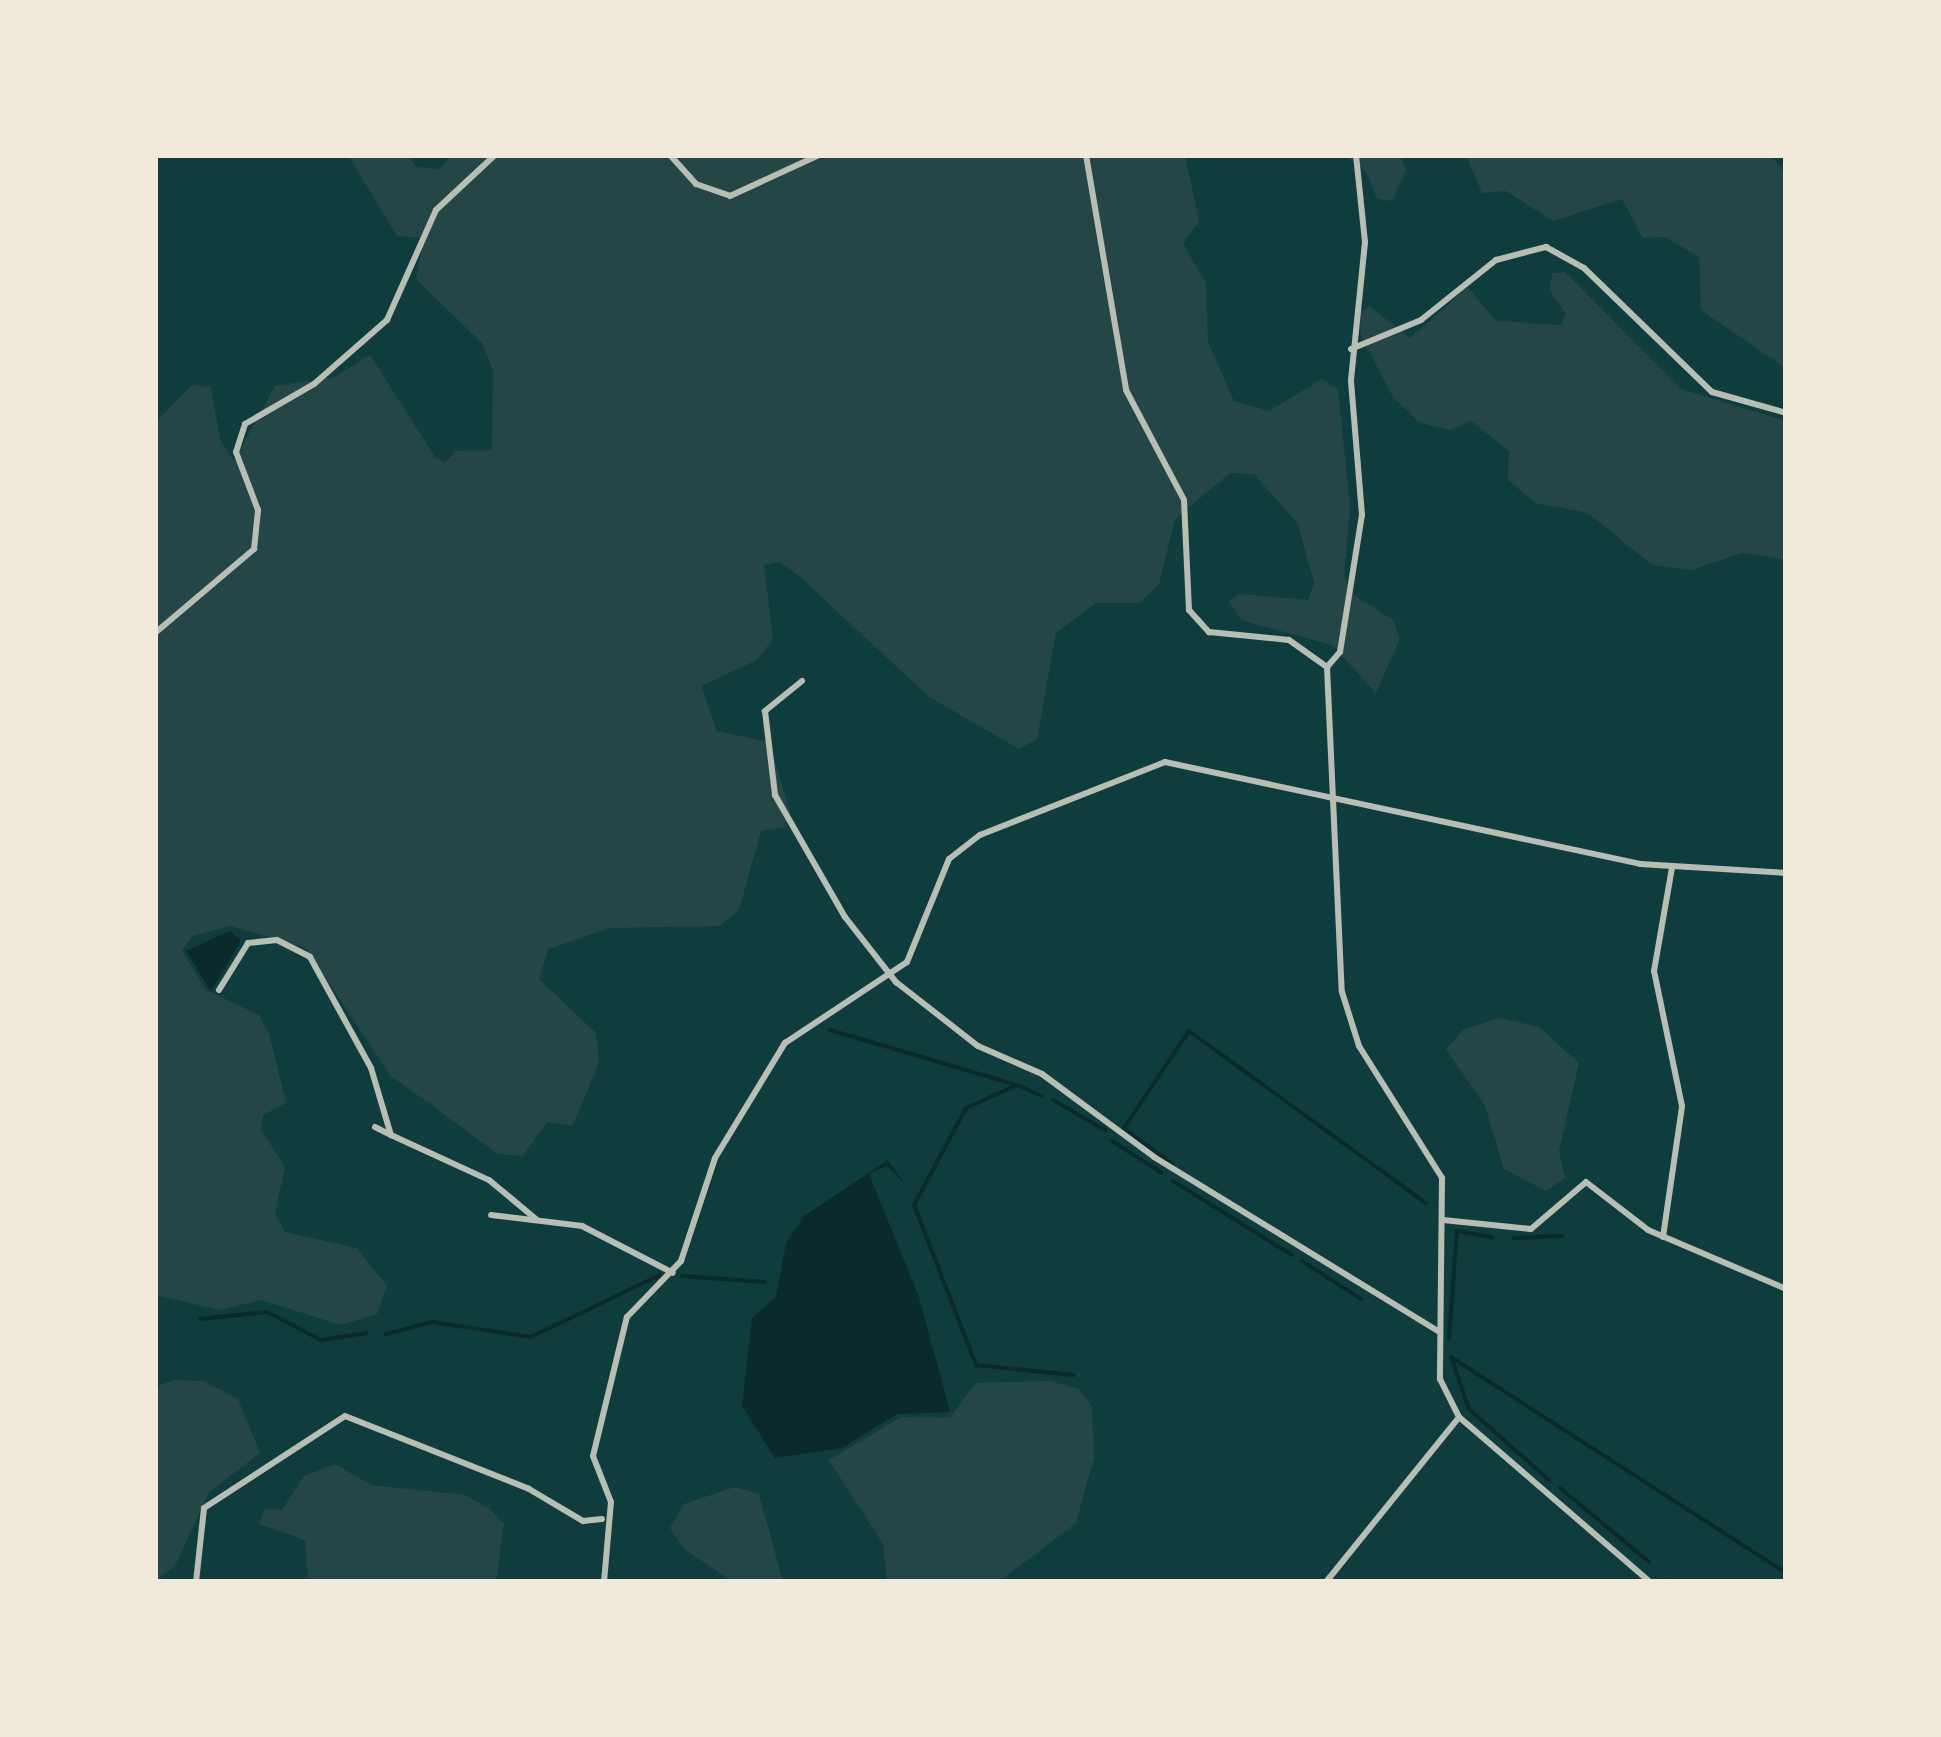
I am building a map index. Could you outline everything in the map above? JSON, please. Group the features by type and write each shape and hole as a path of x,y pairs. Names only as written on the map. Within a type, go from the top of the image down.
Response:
{"street":[{"path":"155,633 254,548 258,510 236,452 245,424 314,384 388,320 436,210 495,155"},
{"path":"670,155 696,184 730,196 818,155"},
{"path":"1086,155 1122,379 1184,500 1190,610 1208,632 1288,640 1327,666"},
{"path":"1356,155 1365,242 1351,349 1360,546 1342,604 1340,652 1327,666 1347,1016 1437,1156 1443,1220 1440,1379 1459,1418 1650,1582"},
{"path":"1351,349 1421,320 1496,260 1546,247 1584,268 1712,392 1786,414"},
{"path":"802,680 765,710 775,795 844,917 891,975 978,1046 1042,1074 1154,1157 1438,1331"},
{"path":"604,1582 602,1520 610,1502 592,1456 622,1330 674,1273 716,1158 784,1043 891,975 914,952 949,859 1026,813 1166,762 1672,868 1786,873"},
{"path":"1663,1237 1682,1106 1654,971 1672,868"},
{"path":"219,990 248,942 277,940 310,957 340,1000 391,1135"},
{"path":"375,1127 489,1180 536,1219"},
{"path":"1443,1220 1531,1228 1586,1182 1663,1237 1786,1289"},
{"path":"491,1215 582,1226 674,1273"},
{"path":"196,1582 198,1520 214,1496 345,1416 528,1489 583,1521 602,1520"},
{"path":"1326,1582 1459,1418"}],"shaded area":[{"path":"348,155 408,155 416,167 440,169 451,155 1185,155 1199,221 1183,244 1206,283 1208,342 1234,401 1269,411 1322,379 1338,389 1350,506 1344,576 1352,594 1393,620 1400,639 1376,693 1332,645 1241,620 1229,601 1240,594 1308,600 1314,583 1298,524 1254,474 1230,473 1175,519 1159,584 1139,603 1096,603 1056,633 1037,739 1019,749 928,696 798,575 779,562 764,565 773,639 757,660 701,686 717,731 769,742 790,812 785,827 761,831 739,910 719,926 610,928 548,949 539,979 596,1033 599,1062 573,1126 547,1122 523,1156 498,1154 390,1075 306,948 230,926 192,936 182,951 206,990 259,1015 269,1034 286,1103 263,1115 261,1130 285,1167 275,1214 285,1232 357,1248 387,1286 377,1314 341,1325 261,1300 220,1310 155,1295 155,423 192,385 211,387 220,439 234,461 275,386 334,377 370,355 435,457 445,463 456,451 492,450 493,371 482,343 416,279 424,238 397,236"},
{"path":"1344,155 1400,155 1406,170 1392,201 1377,199 1366,171"},
{"path":"1466,155 1771,155 1786,175 1786,379 1782,366 1701,310 1699,257 1665,237 1643,238 1622,199 1553,221 1506,191 1482,193"},
{"path":"1565,272 1681,389 1786,421 1786,560 1742,553 1692,570 1652,565 1588,513 1535,503 1508,480 1509,451 1471,421 1450,430 1420,423 1393,397 1361,336 1360,313 1369,306 1410,338 1468,287 1496,321 1561,325 1566,314 1550,291 1552,273"},
{"path":"230,931 241,941 211,991 186,951"},
{"path":"1499,1018 1539,1027 1579,1063 1559,1151 1565,1178 1546,1191 1504,1169 1485,1106 1446,1049 1463,1030"},
{"path":"888,1160 905,1184 887,1166 869,1174 919,1297 950,1412 897,1414 842,1448 775,1458 742,1406 752,1318 776,1297 786,1243 804,1216"},
{"path":"174,1380 204,1381 238,1399 260,1453 209,1492 175,1566 155,1582 155,1387"},
{"path":"1050,1381 1079,1389 1092,1407 1094,1458 1076,1523 998,1582 887,1582 883,1544 829,1460 901,1417 950,1418 975,1383"},
{"path":"335,1464 371,1485 465,1495 490,1509 504,1524 496,1582 308,1582 305,1540 259,1524 265,1509 282,1510 304,1476"},
{"path":"735,1487 759,1494 783,1582 733,1582 684,1549 670,1528 684,1504"}],"waterway":[{"path":"830,1030 1014,1084"},
{"path":"1172,1164 1124,1128 1189,1031 1426,1203"},
{"path":"1042,1096 1017,1085 966,1108 914,1205 976,1365 1073,1375"},
{"path":"1053,1100 1105,1130"},
{"path":"1112,1141 1162,1173"},
{"path":"1173,1181 1292,1255"},
{"path":"1449,1339 1457,1231 1492,1237"},
{"path":"1514,1238 1563,1236"},
{"path":"1302,1261 1361,1299"},
{"path":"386,1334 432,1322 531,1337 660,1275"},
{"path":"682,1276 765,1282"},
{"path":"200,1319 267,1312 321,1340 366,1333"},
{"path":"1451,1357 1786,1573"},
{"path":"1451,1357 1469,1409 1549,1480"},
{"path":"1560,1488 1649,1562"}]}
